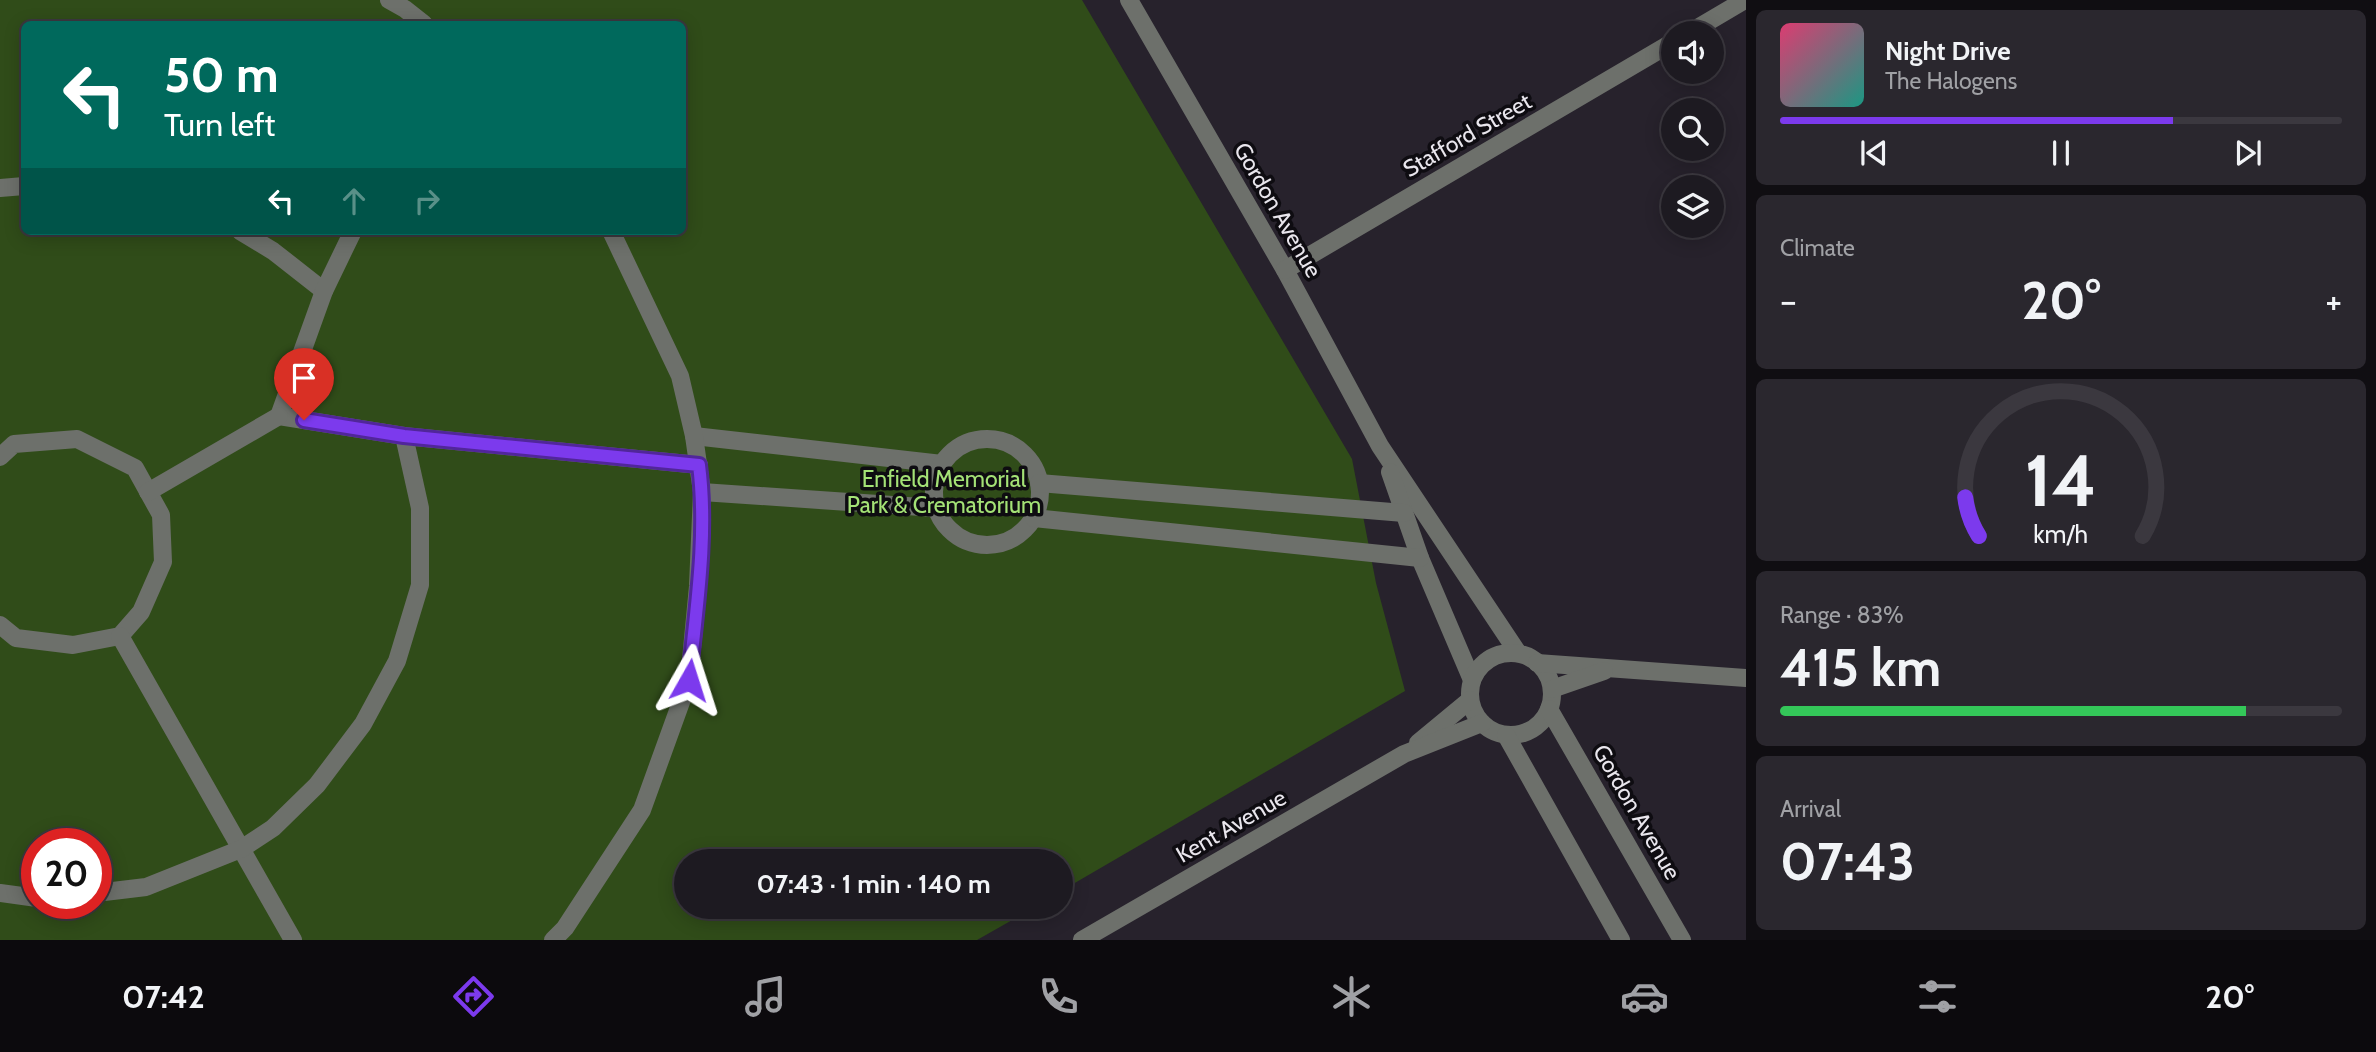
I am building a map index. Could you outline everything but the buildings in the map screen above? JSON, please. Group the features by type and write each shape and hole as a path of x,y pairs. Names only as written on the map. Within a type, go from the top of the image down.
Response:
{"street":[{"name":"Gordon Avenue","path":"1129,0 1285,270 1380,446 1518,653"},
{"path":"1709,21 1745,0"},
{"path":"400,3 421,21"},
{"name":"Stafford Street","path":"1285,270 1661,50"},
{"path":"0,188 21,186"},
{"path":"247,235 273,251 324,291"},
{"path":"279,416 324,291 351,235"},
{"path":"553,940 565,928 642,810 689,680 698,586 702,492 694,436 680,376 613,235"},
{"path":"148,492 279,416 404,436 699,465"},
{"path":"112,892 146,887 241,849 272,828 317,785 363,724 397,661 420,586 420,508 404,436"},
{"path":"694,436 942,464"},
{"path":"0,457 14,444 77,439 135,468 161,515 163,562 141,612 120,636 73,645 16,638 0,625"},
{"path":"990,439 1004,442 1027,458 1035,470 1040,483 1040,502 1034,519 1012,540 981,546 967,542 954,534 936,509 934,493 942,464 951,453 963,445 990,439"},
{"name":"Gordon Avenue","path":"1380,446 1420,558 1472,680"},
{"path":"1040,483 1404,513"},
{"path":"702,492 936,509"},
{"path":"1034,519 1420,558"},
{"path":"120,636 293,940"},
{"path":"1537,663 1549,679 1552,689 1549,709 1542,720 1532,729 1519,734 1506,735 1489,729 1474,712 1470,700 1472,680 1479,668 1490,658 1503,653 1518,653 1537,663 1746,678"},
{"path":"1552,689 1610,669"},
{"name":"Kent Avenue","path":"1404,754 1470,700"},
{"name":"Gordon Avenue","path":"1549,709 1682,940"},
{"name":"Kent Avenue","path":"1082,940 1404,754 1482,723"},
{"path":"1506,735 1621,940"},
{"path":"0,893 21,896"}],"green space":[{"name":"Enfield Memorial Park & Crematorium","path":"0,0 1082,0 1352,459 1376,583 1405,691 1073,884 1073,849 674,849 674,919 1014,919 977,940 0,940"}],"route":[{"path":"304,420 404,436 699,465 702,492 698,586 689,680"}]}
